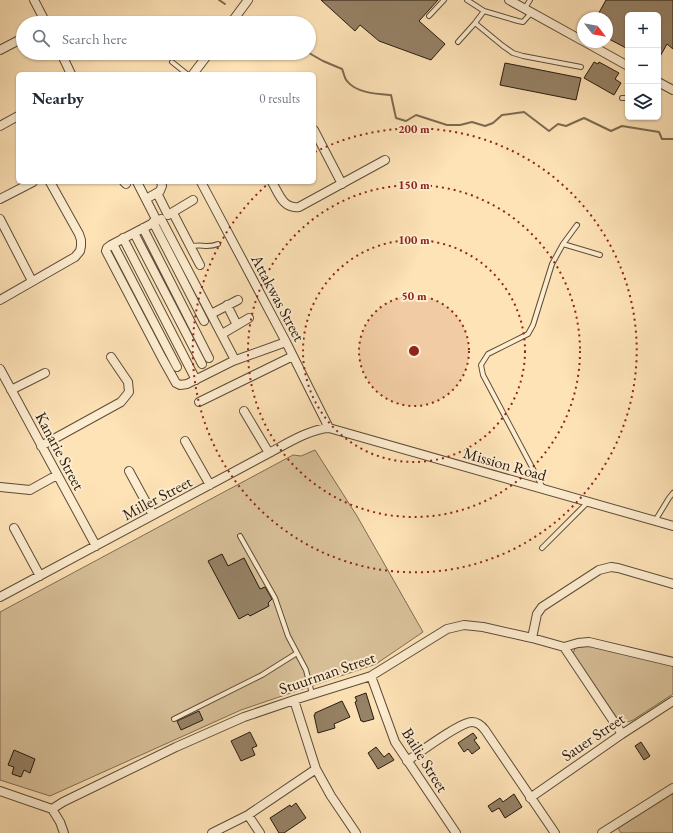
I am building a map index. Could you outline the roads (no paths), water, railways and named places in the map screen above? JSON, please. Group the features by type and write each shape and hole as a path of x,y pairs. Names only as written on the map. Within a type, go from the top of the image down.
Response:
{"street":[{"path":"34,0 42,16"},
{"path":"236,16 248,0"},
{"path":"509,0 577,37"},
{"path":"0,50 16,42"},
{"path":"596,48 625,64"},
{"path":"64,60 70,72"},
{"path":"195,72 204,60"},
{"path":"661,84 673,90"},
{"path":"0,126 16,117"},
{"path":"316,134 342,184"},
{"path":"273,184 283,202 294,208 299,207 384,160"},
{"path":"0,199 29,184"},
{"path":"0,300 78,254 81,246 79,234 51,184"},
{"path":"138,184 146,199 190,247 200,265"},
{"path":"146,199 157,193 162,187 161,184"},
{"name":"Attakwas Street","path":"202,184 286,342 329,428"},
{"path":"157,193 162,218 190,293 204,321"},
{"path":"193,200 123,238 107,248 106,251 176,383 183,385 235,360 286,342"},
{"path":"162,218 235,360"},
{"path":"0,219 32,281"},
{"path":"143,228 209,358"},
{"path":"134,233 202,364"},
{"path":"123,238 196,380"},
{"path":"113,244 177,367"},
{"path":"179,253 190,247"},
{"path":"142,320 198,289"},
{"path":"211,314 238,300"},
{"path":"227,305 237,325"},
{"path":"222,334 249,318"},
{"path":"154,342 172,333"},
{"path":"177,343 196,333"},
{"path":"199,402 239,381 293,356"},
{"path":"41,446 121,402 126,397 129,392 128,382 111,357"},
{"name":"Kanarie Street","path":"0,369 96,546"},
{"path":"11,390 45,373"},
{"path":"244,411 269,453"},
{"name":"Mission Road","path":"329,428 673,526"},
{"name":"Miller Street","path":"0,597 210,486 269,453 318,429 329,428"},
{"path":"185,441 210,486"},
{"path":"129,471 153,516"},
{"path":"0,487 30,490 57,475"},
{"path":"14,528 40,576"},
{"path":"532,638 537,614 542,607 599,570 611,567 618,568 673,584"},
{"name":"Stuurman Street","path":"52,809 63,802 215,729 244,717 294,700 372,676 447,629 456,626 464,625 482,627 564,647"},
{"path":"622,734 564,647 589,642 673,662"},
{"name":"Bailie Street","path":"372,676 393,738 456,833"},
{"path":"294,700 316,769 331,796 356,833"},
{"name":"Sauer Street","path":"530,798 622,734 673,701"},
{"path":"407,761 460,725 471,722 480,724 555,833"},
{"path":"212,833 248,815 316,769"},
{"path":"602,833 673,788"},
{"path":"0,791 52,809 60,822 64,833"},
{"path":"248,815 260,833"}],"lane":[{"path":"429,16 444,0"},
{"path":"468,0 484,11 518,22 523,22 528,11 530,0"},
{"path":"458,42 484,11"},
{"path":"475,22 503,46 513,52 523,56 581,67"},
{"path":"172,62 185,72"},
{"path":"544,489 484,375 481,364 488,354 528,334 533,326 552,264 563,244 577,225"},
{"path":"190,247 197,245 210,247 218,244"},
{"path":"563,244 600,255"},
{"path":"655,521 673,493"},
{"path":"542,548 588,502"},
{"path":"240,536 275,598 288,636 306,670 312,694"},
{"path":"174,719 262,675 297,653"}],"waterway":[{"path":"219,0 225,4"},
{"path":"316,57 342,69 346,80 356,88 367,92 391,95 396,118 406,121 416,115 447,125 460,125 472,122 485,126 493,123 502,115 524,112 549,131 558,124 566,126 584,118 611,131 622,126 659,132 662,139 673,139"}]}
